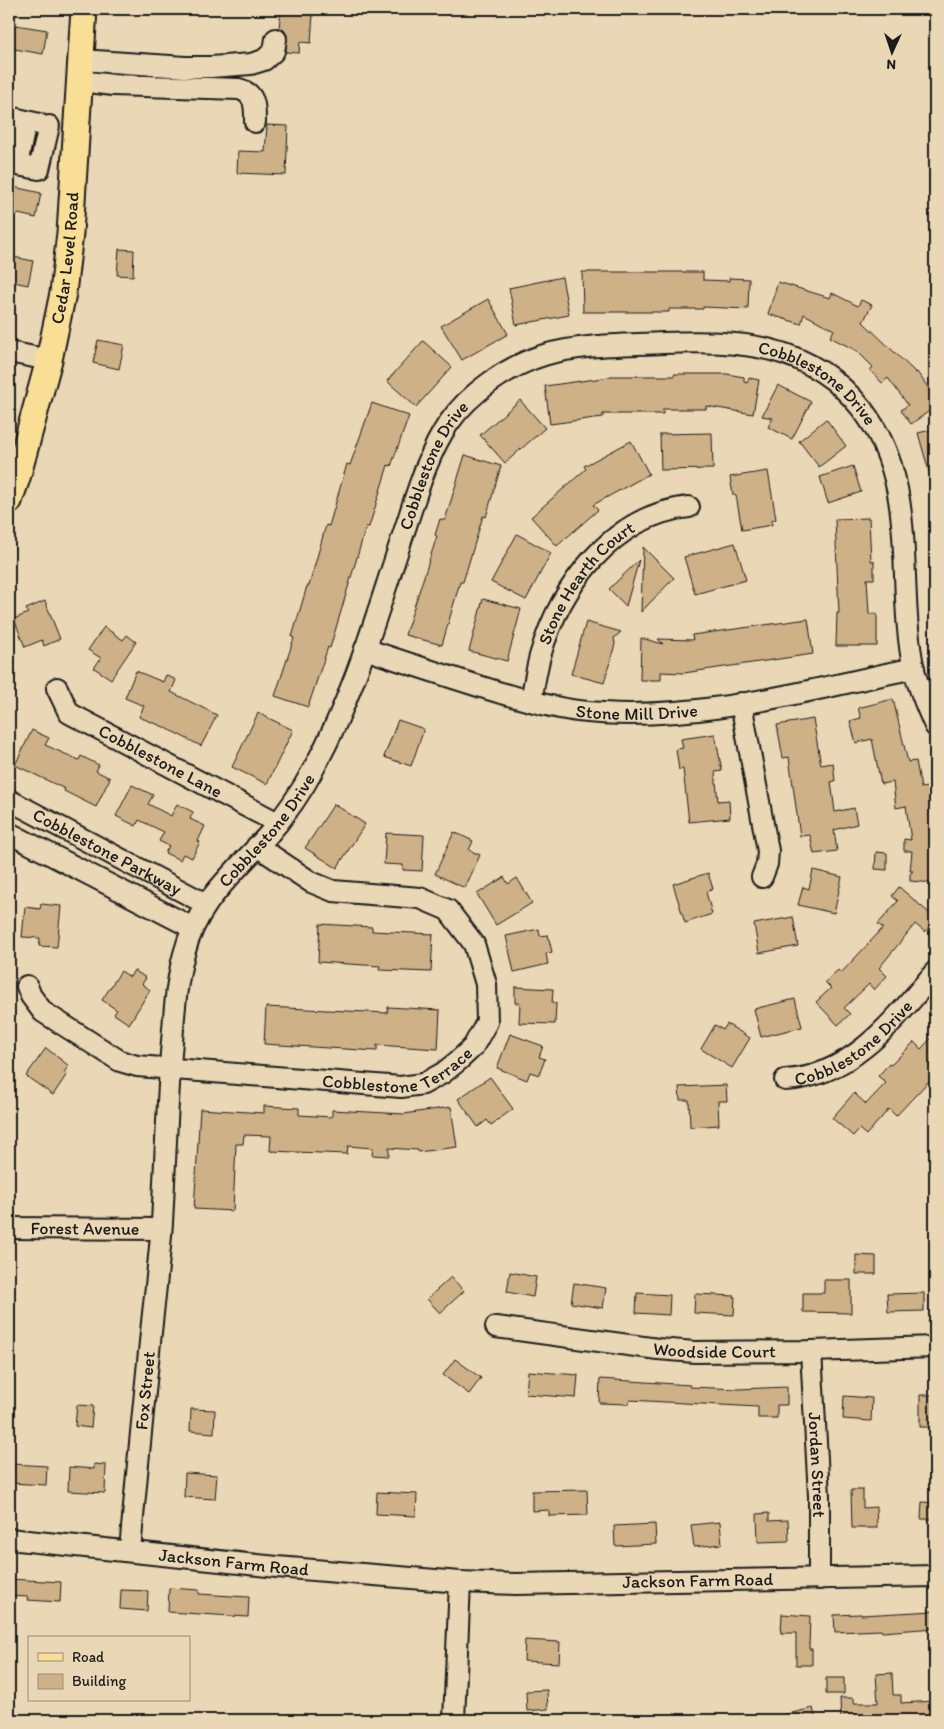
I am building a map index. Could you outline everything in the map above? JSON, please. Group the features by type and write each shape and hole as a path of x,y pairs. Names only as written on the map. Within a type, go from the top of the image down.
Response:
{"main road":[{"name":"Cedar Level Road","path":"11,485 49,360 60,312 67,262 78,131 84,9"}],"street":[{"path":"80,71 251,64 264,60 274,51 276,39"},
{"path":"80,71 113,85 239,89 251,96 255,103 255,122"},
{"path":"49,126 39,169 17,165 18,119 78,131"},
{"name":"Cobblestone Drive","path":"161,1229 170,1070 178,983 184,953 192,928 206,904 230,874 278,823 310,776 328,742 364,649 415,499 436,445 455,414 476,394 500,376 518,365 542,356 567,350 613,346 719,342 750,344 779,350 802,360 842,388 872,422 892,466 898,489 904,548 910,646 914,668 935,726"},
{"path":"9,353 49,360"},
{"name":"Stone Hearth Court","path":"530,701 540,656 553,621 580,573 617,537 638,522 673,508 688,507"},
{"name":"Stone Mill Drive","path":"364,649 448,677 530,701 577,711 610,714 704,709 914,668"},
{"name":"Cobblestone Lane","path":"57,688 69,713 278,823"},
{"path":"741,703 768,850 767,864 762,877"},
{"name":"Cobblestone Parkway","path":"9,800 206,904"},
{"name":"Cobblestone Parkway","path":"9,833 192,928"},
{"name":"Cobblestone Terrace","path":"27,986 31,996 43,1012 120,1061 137,1066 401,1087 423,1084 443,1073 473,1047 487,1022 486,984 474,944 448,910 420,898 333,891 311,882 257,846"},
{"name":"Cobblestone Drive","path":"786,1080 837,1067 858,1053 878,1036 935,972"},
{"name":"Forest Avenue","path":"9,1228 161,1229"},
{"name":"Fox Street","path":"130,1551 161,1229"},
{"name":"Woodside Court","path":"496,1327 658,1349 695,1352 935,1347"},
{"name":"Jordan Street","path":"812,1351 819,1496 819,1579"},
{"name":"Jackson Farm Road","path":"9,1539 277,1567 460,1582 516,1584 935,1576"},
{"path":"454,1720 460,1582"}],"building":[{"path":"281,9 296,9 296,12 313,13 311,43 300,42 299,53 286,52 287,35 284,30 279,28"},
{"path":"9,24 47,30 43,54 9,48"},
{"path":"267,125 288,126 286,175 237,173 238,151 265,152"},
{"path":"9,186 41,193 36,218 9,212"},
{"path":"119,249 134,250 133,276 117,275"},
{"path":"9,256 33,261 28,285 9,281"},
{"path":"582,272 703,272 703,280 729,281 729,278 749,279 748,309 703,307 703,309 669,309 669,312 583,312"},
{"path":"562,277 569,315 516,325 509,288"},
{"path":"778,282 830,298 832,293 858,306 861,300 872,305 863,322 917,372 935,397 935,407 911,424 901,410 908,405 888,378 882,383 870,370 873,367 857,351 830,337 834,330 804,314 801,324 768,314"},
{"path":"488,299 508,334 462,360 441,326"},
{"path":"98,340 124,345 119,369 93,363"},
{"path":"423,341 452,367 416,407 387,381"},
{"path":"674,374 727,374 744,377 744,382 747,383 749,378 759,380 753,414 706,406 706,409 663,409 663,414 603,414 603,417 550,424 545,386 610,376 674,376"},
{"path":"778,385 811,402 792,439 768,427 773,418 762,416"},
{"path":"520,400 545,428 505,463 480,435"},
{"path":"372,403 409,416 391,466 388,465 369,527 366,527 330,648 328,647 308,707 275,696 294,638 292,637 326,525 329,526 347,464 350,465"},
{"path":"826,419 846,446 819,467 799,441"},
{"path":"935,429 935,481 932,482 918,433"},
{"path":"712,433 713,469 661,470 660,434"},
{"path":"631,441 649,474 593,505 598,510 557,546 531,517 586,469 584,466"},
{"path":"465,455 501,466 486,517 483,516 463,582 460,582 442,645 405,635 437,536 435,535 440,519 445,520"},
{"path":"853,466 861,492 828,503 820,477"},
{"path":"768,471 776,519 771,521 772,525 742,530 736,495 733,495 730,477"},
{"path":"869,518 871,561 874,561 874,579 867,579 869,614 877,614 877,646 836,646 837,613 839,613 835,519"},
{"path":"517,534 551,553 526,600 491,582"},
{"path":"735,543 746,580 695,594 684,557"},
{"path":"643,547 674,578 641,612"},
{"path":"639,560 626,606 609,589"},
{"path":"483,599 521,609 507,661 469,651"},
{"path":"45,601 60,639 44,646 42,640 25,647 14,619 28,613 26,609"},
{"path":"808,619 813,654 684,673 661,672 661,680 640,680 641,638 663,644 658,639 693,640 692,635"},
{"path":"586,622 621,632 614,638 615,644 604,683 571,674"},
{"path":"104,627 123,640 127,635 136,642 111,679 94,668 101,658 88,650"},
{"path":"136,671 163,682 166,675 176,680 171,692 217,715 201,746 164,727 139,717 144,706 125,698"},
{"path":"893,699 908,762 916,761 921,788 934,786 935,802 930,803 935,840 935,883 910,881 910,874 913,871 910,871 912,851 904,851 904,839 911,840 906,806 896,808 893,782 881,784 872,739 856,743 850,721 861,718 858,708"},
{"path":"258,713 293,730 267,784 232,767"},
{"path":"813,719 821,765 833,763 835,781 831,782 835,812 854,808 857,824 834,830 837,851 814,854 810,835 800,836 789,757 783,758 777,725"},
{"path":"398,720 424,729 411,766 384,757"},
{"path":"32,730 49,738 45,745 79,760 81,756 99,765 96,771 110,778 96,807 64,791 65,789 15,765"},
{"path":"715,734 722,771 715,772 718,801 729,800 730,818 689,822 683,769 679,770 676,749 683,748 681,739"},
{"path":"132,785 153,795 148,804 171,816 177,804 193,812 190,819 205,826 192,858 183,854 180,860 165,853 169,846 159,841 164,832 139,820 136,826 116,816"},
{"path":"334,804 365,824 337,868 305,848"},
{"path":"454,832 473,841 469,850 480,855 465,888 435,874"},
{"path":"386,833 424,835 422,871 403,870 403,865 384,864"},
{"path":"876,852 887,853 887,870 875,869"},
{"path":"813,870 842,877 834,913 798,905 803,887 809,889"},
{"path":"708,873 713,889 706,892 712,914 685,923 673,884"},
{"path":"504,877 508,884 517,878 532,903 496,925 477,894"},
{"path":"899,887 935,919 925,932 915,924 879,968 887,976 874,990 869,984 844,1008 850,1014 838,1025 816,1002 831,988 825,982 838,970 841,973 883,928 878,924 898,901 892,896"},
{"path":"41,904 61,906 57,947 39,946 40,938 22,937 25,907 40,909"},
{"path":"793,917 798,946 759,953 754,924"},
{"path":"320,924 372,927 372,931 433,934 431,972 379,970 380,966 318,962"},
{"path":"539,929 540,936 548,935 552,952 546,954 548,964 514,972 506,936"},
{"path":"134,970 146,978 142,984 150,990 129,1024 114,1014 117,1010 102,1000 121,971 130,977"},
{"path":"515,987 553,989 552,1003 556,1003 555,1024 519,1023 520,1003 515,1003"},
{"path":"795,999 802,1027 761,1037 754,1009"},
{"path":"266,1007 387,1013 388,1007 440,1010 438,1049 377,1045 377,1051 264,1044"},
{"path":"727,1024 750,1038 732,1068 701,1049 715,1025 723,1030"},
{"path":"510,1034 543,1046 539,1057 545,1059 539,1075 530,1072 527,1080 497,1068"},
{"path":"935,1034 935,1087 929,1081 896,1116 889,1109 866,1135 859,1129 853,1136 832,1118 854,1093 866,1104 886,1083 878,1076 889,1064 891,1065 914,1042 921,1049"},
{"path":"46,1048 69,1066 64,1072 67,1074 53,1095 26,1076"},
{"path":"490,1077 513,1109 491,1125 487,1120 478,1127 458,1099"},
{"path":"726,1085 727,1101 718,1101 719,1125 690,1127 689,1100 680,1100 679,1087"},
{"path":"264,1106 299,1108 299,1115 332,1117 332,1110 404,1114 451,1107 457,1147 418,1152 418,1150 389,1148 389,1156 372,1155 373,1148 348,1146 347,1154 270,1151 271,1136 244,1135 243,1144 236,1144 233,1211 194,1209 200,1109 264,1113"},
{"path":"856,1255 876,1256 876,1274 856,1274"},
{"path":"510,1272 536,1277 533,1297 507,1292"},
{"path":"451,1277 464,1291 440,1313 427,1299"},
{"path":"824,1280 851,1280 851,1313 803,1312 803,1293 824,1293"},
{"path":"574,1283 606,1288 603,1308 571,1303"},
{"path":"637,1293 670,1295 669,1315 636,1313"},
{"path":"924,1293 924,1311 888,1312 887,1294"},
{"path":"695,1294 735,1296 734,1315 694,1313"},
{"path":"455,1359 481,1378 469,1394 443,1375"},
{"path":"528,1371 578,1375 576,1398 526,1394"},
{"path":"600,1379 690,1385 690,1387 739,1389 787,1387 787,1405 777,1405 777,1418 758,1418 758,1407 629,1400 629,1404 599,1403"},
{"path":"920,1395 935,1395 933,1427 920,1427"},
{"path":"844,1396 872,1398 871,1421 843,1419"},
{"path":"77,1405 93,1406 91,1428 75,1426"},
{"path":"191,1409 215,1410 214,1433 190,1431"},
{"path":"12,1464 47,1466 46,1485 11,1483"},
{"path":"94,1464 106,1465 105,1493 68,1491 69,1467 94,1469"},
{"path":"185,1473 217,1475 215,1499 184,1497"},
{"path":"587,1490 588,1515 549,1516 549,1510 532,1511 532,1491"},
{"path":"851,1490 863,1490 863,1508 876,1507 877,1528 852,1528"},
{"path":"377,1492 417,1494 416,1516 376,1514"},
{"path":"922,1502 935,1503 935,1519 921,1519"},
{"path":"769,1513 769,1521 788,1520 789,1541 758,1542 757,1514"},
{"path":"720,1522 722,1544 694,1547 691,1525"},
{"path":"655,1524 656,1544 615,1546 614,1526"},
{"path":"9,1579 61,1582 60,1602 27,1600 28,1597 9,1596"},
{"path":"169,1588 199,1590 199,1594 249,1597 248,1617 168,1612"},
{"path":"121,1590 148,1591 147,1611 120,1609"},
{"path":"935,1611 935,1628 882,1632 881,1630 835,1632 834,1615"},
{"path":"782,1614 810,1616 809,1649 812,1649 812,1665 796,1665 796,1633 781,1633"},
{"path":"525,1640 560,1642 559,1663 524,1661"},
{"path":"892,1673 893,1695 901,1695 901,1703 935,1701 935,1718 841,1720 840,1698 854,1698 854,1703 878,1703 876,1674"},
{"path":"826,1678 844,1678 844,1694 826,1694"},
{"path":"547,1690 548,1709 527,1711 526,1691"},
{"path":"813,1708 816,1720 780,1720 779,1716"}]}
